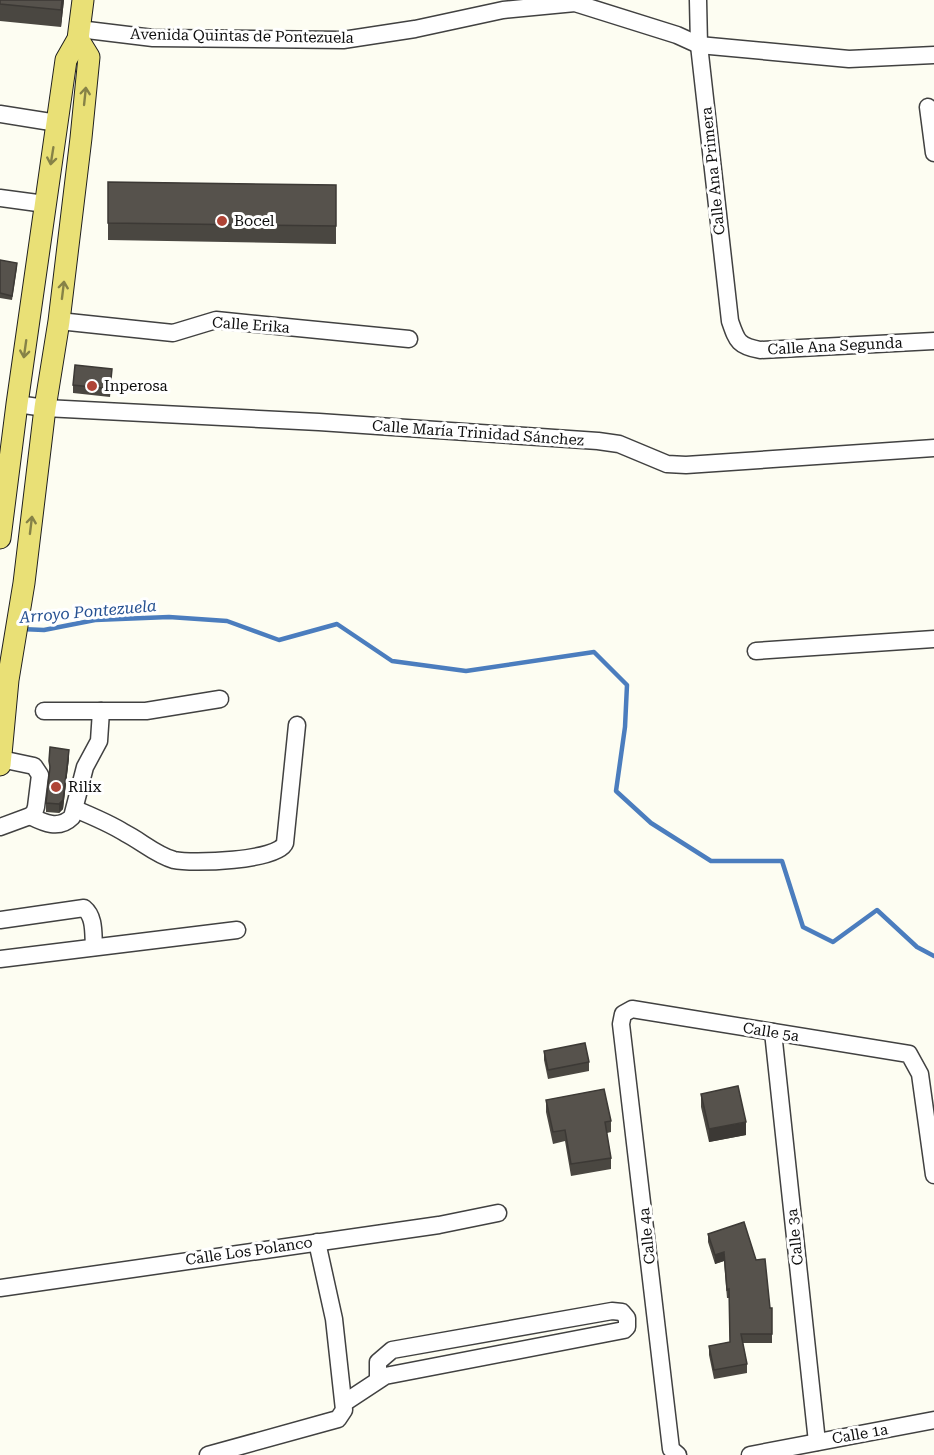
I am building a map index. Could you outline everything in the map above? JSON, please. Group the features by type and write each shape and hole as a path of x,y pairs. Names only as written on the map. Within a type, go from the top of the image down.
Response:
{"main road":[{"path":"0,538 4,483 66,60 79,34 83,0"},
{"path":"0,765 8,680 24,583 45,408 59,321 89,57 79,34"}],"street":[{"name":"Calle Ana Primera","path":"698,0 699,45 730,321 737,341"},
{"name":"Avenida Quintas de Pontezuela","path":"79,34 153,38 343,40 415,29 503,10 552,2 577,1 677,34 699,45 849,59 934,55"},
{"path":"928,107 934,153"},
{"path":"0,114 57,123"},
{"path":"0,198 45,204"},
{"name":"Calle Erika","path":"59,321 173,333 216,320 409,339"},
{"name":"Calle Ana Segunda","path":"737,341 747,348 760,350 934,341"},
{"name":"Calle María Trinidad Sánchez","path":"17,404 45,408 598,441 619,444 667,464 686,465 934,448"},
{"path":"756,651 934,639"},
{"path":"44,711 146,711 220,699"},
{"path":"30,816 58,825 72,818 85,767 99,741 101,711"},
{"path":"75,809 127,833 147,847 175,860 259,857 279,850 284,847 285,843 297,725"},
{"path":"0,827 30,816 36,807 39,771 31,765 1,759"},
{"path":"0,920 84,908 90,913 93,921 94,947"},
{"path":"0,959 237,930"},
{"name":"Calle 5a","path":"623,1014 632,1009 909,1054 920,1074 934,1175"},
{"name":"Calle 4a","path":"623,1014 621,1024 671,1449 678,1455"},
{"name":"Calle 3a","path":"773,1032 817,1442"},
{"name":"Calle Los Polanco","path":"0,1288 439,1225 498,1213"},
{"path":"208,1455 338,1419 344,1410 334,1319 317,1242"},
{"path":"344,1403 385,1376 624,1330 627,1327 627,1318 622,1312 612,1311 392,1350 378,1362 378,1380"},
{"name":"Calle 1a","path":"750,1455 934,1420"}],"building":[{"path":"0,0 62,0 61,10 0,4"},
{"path":"108,182 336,185 336,226 108,223"},
{"path":"0,260 17,263 12,296 0,293"},
{"path":"75,365 112,369 110,389 73,385"},
{"name":"Rilix","path":"50,747 69,750 63,800 59,804 46,803"},
{"path":"585,1043 589,1062 548,1070 544,1051"},
{"path":"738,1086 746,1122 709,1129 701,1094"},
{"path":"604,1089 611,1121 605,1122 611,1158 571,1164 565,1130 553,1132 546,1100"},
{"path":"744,1222 756,1260 765,1259 770,1308 772,1308 772,1334 741,1334 747,1364 714,1370 709,1346 730,1342 729,1289 727,1290 724,1252 715,1255 708,1234"}],"waterway":[{"name":"Arroyo Pontezuela","path":"21,629 44,630 95,620 169,617 227,621 279,640 337,624 392,661 466,671 594,652 627,685 625,727 616,791 651,823 711,861 782,861 803,927 833,942 877,910 917,947 934,956"}],"place":[{"name":"Bocel","path":"222,221"},
{"name":"Inperosa","path":"92,386"},
{"name":"Rilix","path":"56,787"}]}
